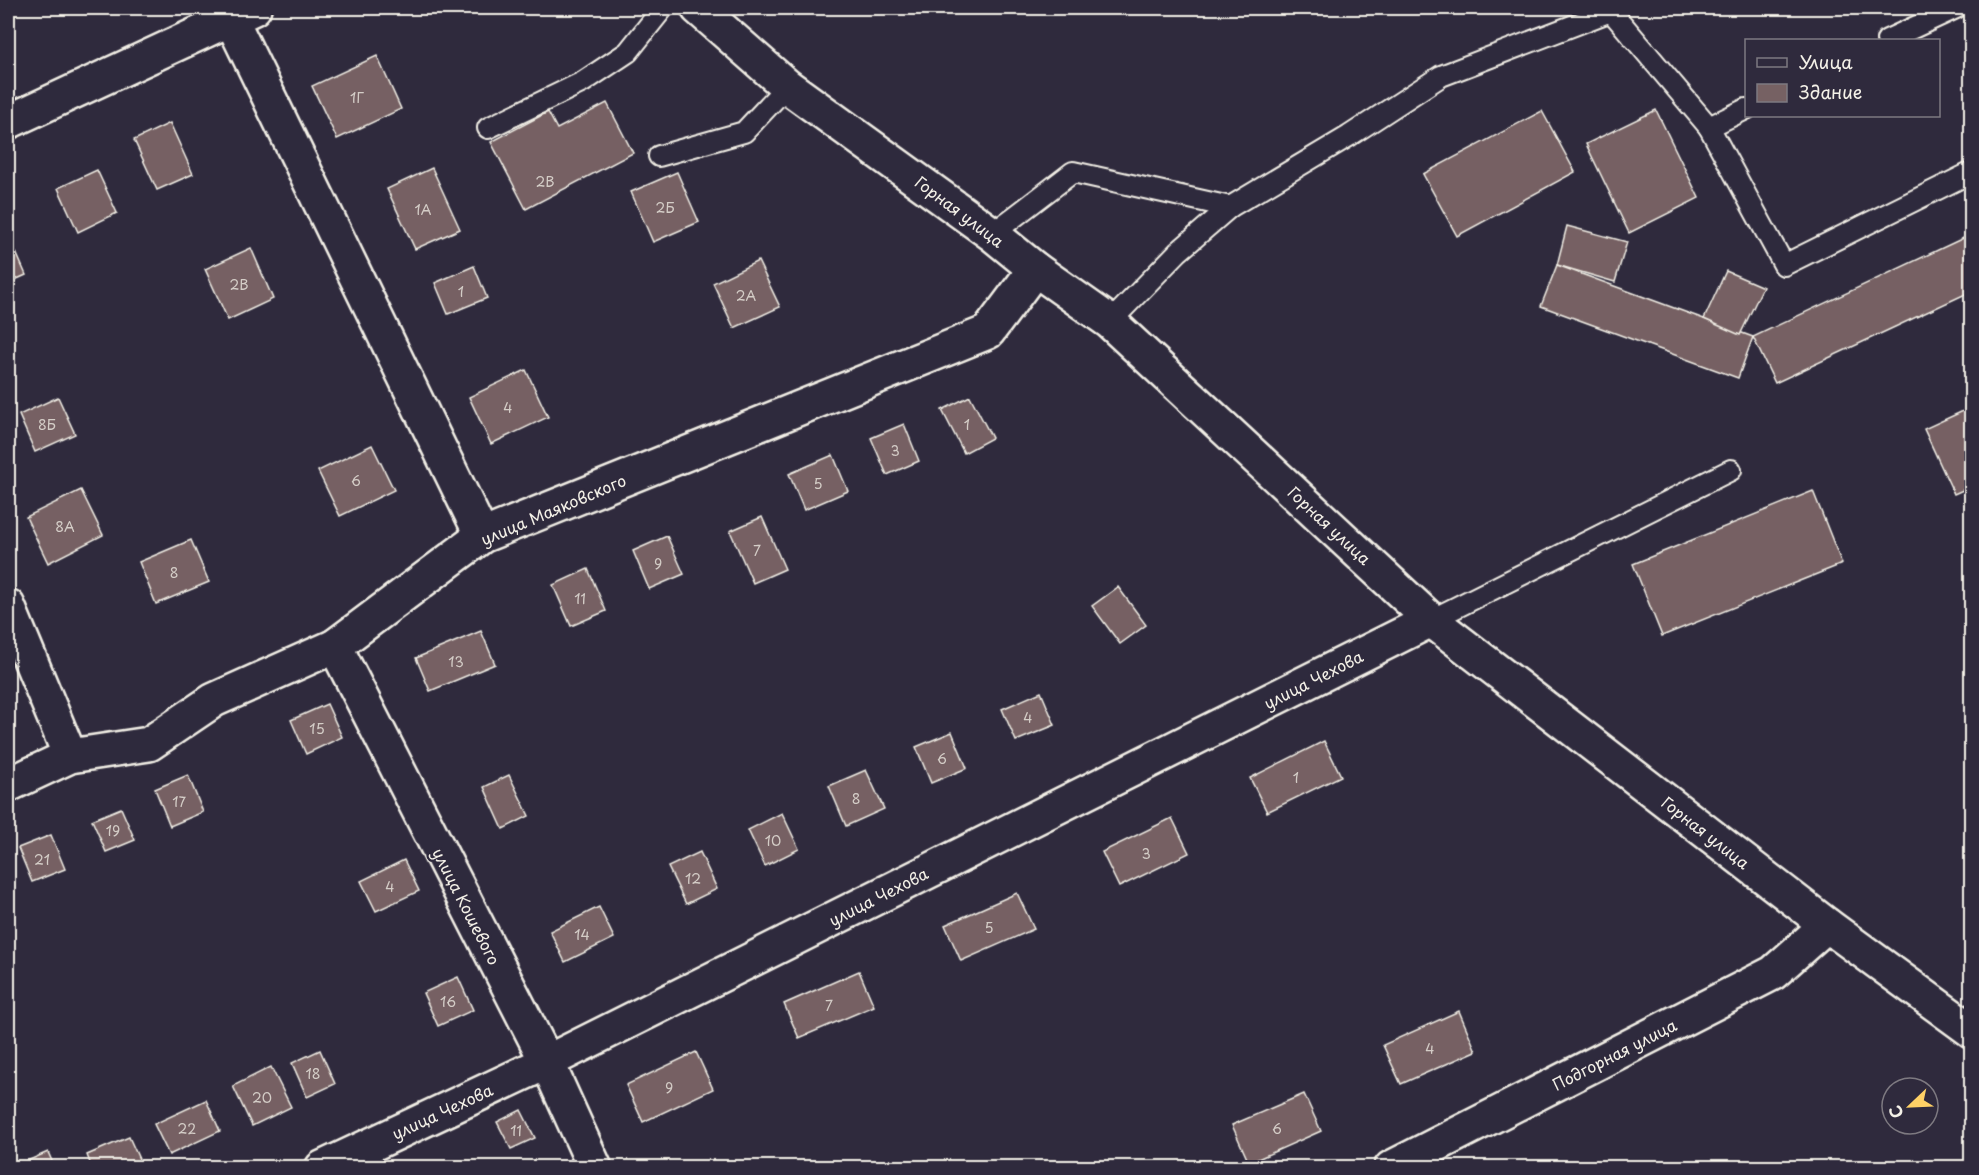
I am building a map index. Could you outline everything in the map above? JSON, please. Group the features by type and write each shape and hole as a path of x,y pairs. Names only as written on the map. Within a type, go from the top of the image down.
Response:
{"street":[{"name":"Горная улица","path":"698,8 787,86 1110,322 1431,620 1827,925 1971,1031"},
{"path":"8,122 242,13 482,536"},
{"name":"улица Маяковского","path":"8,785 70,756 149,744 214,700 336,646 482,536 988,332 1035,269"},
{"path":"8,606 70,756"},
{"name":"улица Чехова","path":"322,1167 547,1062 1431,620"},
{"name":"улица Кошевого","path":"336,646 547,1062 595,1167"},
{"name":"Подгорная улица","path":"1391,1167 1773,973 1827,925"}],"lane":[{"path":"488,128 583,82 628,52 663,8"},
{"path":"1889,39 1956,8"},
{"path":"1110,322 1178,252 1230,207 1349,136 1441,76 1611,11 1709,127 1784,265 1971,172"},
{"path":"659,156 744,132 787,86"},
{"path":"1709,127 1745,109"},
{"path":"992,234 1073,172 1230,207"},
{"path":"1431,620 1731,470"}],"building":[{"path":"377,56 401,109 337,139 312,86"},
{"path":"607,103 633,153 526,209 491,142 548,112 557,129"},
{"path":"1656,110 1699,198 1629,233 1586,144"},
{"path":"1542,111 1575,172 1457,236 1423,174"},
{"path":"170,123 193,174 157,190 134,140"},
{"path":"432,168 460,229 415,249 387,189"},
{"path":"97,170 117,213 78,232 58,188"},
{"path":"677,172 699,222 653,242 631,192"},
{"path":"1567,226 1627,242 1615,282 1557,265"},
{"path":"8,234 26,275 8,283"},
{"path":"1972,234 1972,291 1775,383 1753,337"},
{"path":"251,248 273,299 228,320 205,269"},
{"path":"758,261 780,307 734,328 713,283"},
{"path":"1557,265 1753,337 1738,378 1541,306"},
{"path":"474,266 487,298 448,314 435,283"},
{"path":"1726,271 1763,287 1740,335 1704,319"},
{"path":"526,370 548,417 491,444 469,397"},
{"path":"970,396 992,438 964,453 942,410"},
{"path":"58,397 75,434 35,452 19,415"},
{"path":"1972,407 1972,486 1954,494 1924,429"},
{"path":"904,424 919,461 887,475 871,438"},
{"path":"372,445 394,490 340,516 318,471"},
{"path":"833,455 848,491 804,510 789,474"},
{"path":"81,490 103,535 48,563 26,517"},
{"path":"1813,491 1842,564 1662,636 1633,564"},
{"path":"762,517 785,569 753,583 730,531"},
{"path":"667,536 684,574 649,589 633,551"},
{"path":"191,540 209,582 156,604 139,562"},
{"path":"588,569 606,611 571,626 553,585"},
{"path":"1118,587 1146,625 1120,644 1092,606"},
{"path":"481,631 495,664 430,691 416,658"},
{"path":"1041,692 1055,725 1016,741 1002,709"},
{"path":"327,704 342,737 306,754 291,720"},
{"path":"952,732 967,768 931,783 916,747"},
{"path":"1324,741 1341,776 1267,812 1250,778"},
{"path":"866,770 884,809 846,826 829,786"},
{"path":"188,775 203,812 170,826 155,789"},
{"path":"509,775 529,816 503,829 484,787"},
{"path":"121,808 135,840 106,852 92,820"},
{"path":"782,813 799,849 765,866 748,830"},
{"path":"1172,818 1189,853 1119,887 1102,852"},
{"path":"51,835 65,869 32,882 18,848"},
{"path":"700,852 717,889 686,904 668,867"},
{"path":"404,860 419,891 376,911 361,881"},
{"path":"1017,893 1034,929 961,961 945,925"},
{"path":"599,907 614,938 565,962 550,931"},
{"path":"859,971 874,1006 799,1038 784,1004"},
{"path":"458,977 473,1010 438,1026 423,993"},
{"path":"1459,1011 1476,1051 1401,1084 1383,1045"},
{"path":"320,1050 335,1084 307,1097 292,1063"},
{"path":"696,1052 713,1089 643,1122 626,1085"},
{"path":"271,1067 291,1107 252,1126 233,1086"},
{"path":"1304,1094 1321,1131 1249,1163 1232,1125"},
{"path":"206,1100 220,1131 169,1155 154,1124"},
{"path":"521,1110 535,1138 511,1149 497,1122"},
{"path":"129,1137 143,1168 92,1168 87,1155"},
{"path":"48,1152 55,1168 13,1168 13,1167"}]}
